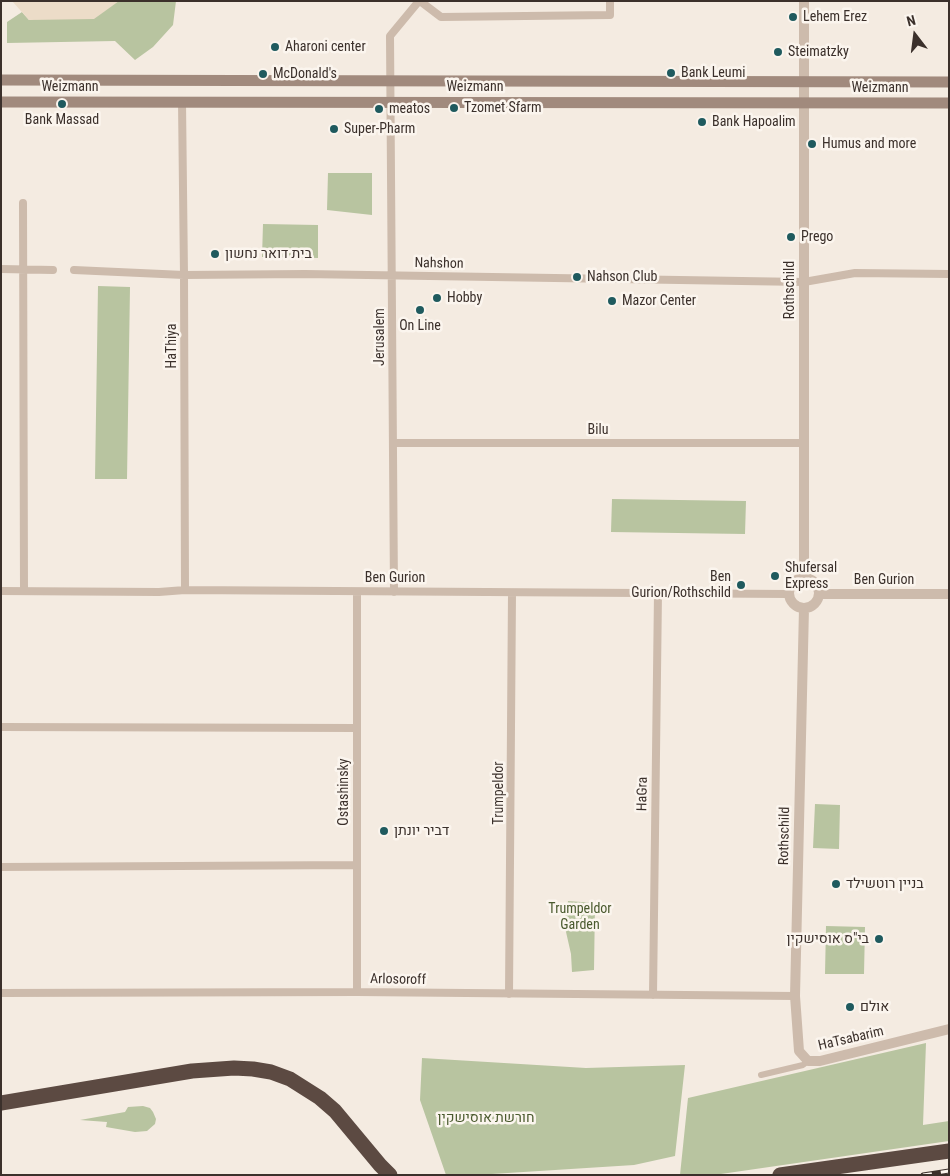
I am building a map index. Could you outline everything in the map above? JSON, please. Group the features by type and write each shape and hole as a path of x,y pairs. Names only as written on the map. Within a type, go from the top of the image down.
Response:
{"highway":[{"path":"1,1103 192,1071 234,1068 271,1072 290,1079 320,1098 335,1111 390,1175"},
{"path":"780,1175 949,1151"}],"main road":[{"name":"Weizmann","path":"1,80 949,82"},
{"name":"Weizmann","path":"1,102 949,103"}],"street":[{"path":"420,1 441,17 610,15 610,1"},
{"name":"Jerusalem","path":"394,592 390,36 420,1"},
{"name":"Rothschild","path":"804,1 804,578"},
{"name":"HaThiya","path":"182,102 185,590"},
{"path":"23,203 24,591"},
{"path":"1,269 53,270"},
{"name":"Nahshon","path":"74,270 184,275 306,274 804,282 855,272 949,274"},
{"name":"Bilu","path":"393,443 804,443"},
{"path":"804,578 815,583 819,594 816,602 804,608 793,604 788,594 791,584 804,578"},
{"name":"Ben Gurion","path":"1,591 185,590 788,594"},
{"name":"Ostashinsky","path":"357,592 357,992"},
{"name":"Trumpeldor","path":"509,994 512,592"},
{"name":"HaGra","path":"653,995 658,594"},
{"name":"Ben Gurion","path":"819,594 949,594"},
{"name":"Rothschild","path":"804,608 795,996 799,1051 808,1060"},
{"path":"1,727 357,728"},
{"path":"1,867 357,865"},
{"name":"Arlosoroff","path":"1,993 357,992 795,996"},
{"name":"HaTsabarim","path":"761,1075 803,1065 808,1060 813,1062 828,1059 949,1029"}],"green space":[{"path":"114,1 176,1 173,25 153,47 135,60 115,41 7,43 7,22 22,12 29,20"},
{"path":"328,173 372,173 372,215 327,210"},
{"path":"263,224 318,225 318,258 262,257"},
{"path":"98,286 130,287 127,479 95,479"},
{"path":"612,499 746,501 745,534 611,532"},
{"path":"815,804 840,805 839,849 813,848"},
{"name":"Trumpeldor Garden","path":"568,901 595,903 594,970 572,972 571,954 564,923"},
{"path":"826,926 865,927 864,974 825,974"},
{"path":"926,1043 923,1125 949,1121 949,1141 714,1175 680,1175 688,1098"},
{"name":"חורשת אוסישקין","path":"422,1058 586,1068 685,1065 675,1156 634,1165 476,1175 446,1175 420,1100"},
{"path":"143,1106 150,1108 156,1119 155,1124 147,1131 135,1132 106,1127 107,1122 80,1120 125,1112 128,1107"}],"shaded area":[{"path":"12,1 119,1 94,19 29,20"}],"railway":[{"path":"923,1175 949,1171"}],"place":[{"name":"Lehem Erez","path":"793,17"},
{"name":"Aharoni center","path":"275,47"},
{"name":"Steimatzky","path":"778,52"},
{"name":"Bank Leumi","path":"671,73"},
{"name":"McDonald's","path":"263,74"},
{"name":"Bank Massad","path":"62,104"},
{"name":"Tzomet Sfarm","path":"454,108"},
{"name":"meatos","path":"379,109"},
{"name":"Bank Hapoalim","path":"702,122"},
{"name":"Super-Pharm","path":"334,129"},
{"name":"Humus and more","path":"812,144"},
{"name":"Prego","path":"791,237"},
{"name":"בית דואר נחשון","path":"215,254"},
{"name":"Nahson Club","path":"577,277"},
{"name":"Hobby","path":"437,298"},
{"name":"Mazor Center","path":"612,301"},
{"name":"On Line","path":"420,310"},
{"name":"Shufersal Express","path":"775,576"},
{"name":"Ben Gurion/Rothschild","path":"741,585"},
{"name":"דביר יונתן","path":"384,831"},
{"name":"בניין רוטשילד","path":"836,884"},
{"name":"בי\"ס אוסישקין","path":"879,939"},
{"name":"אולם","path":"850,1007"}]}
